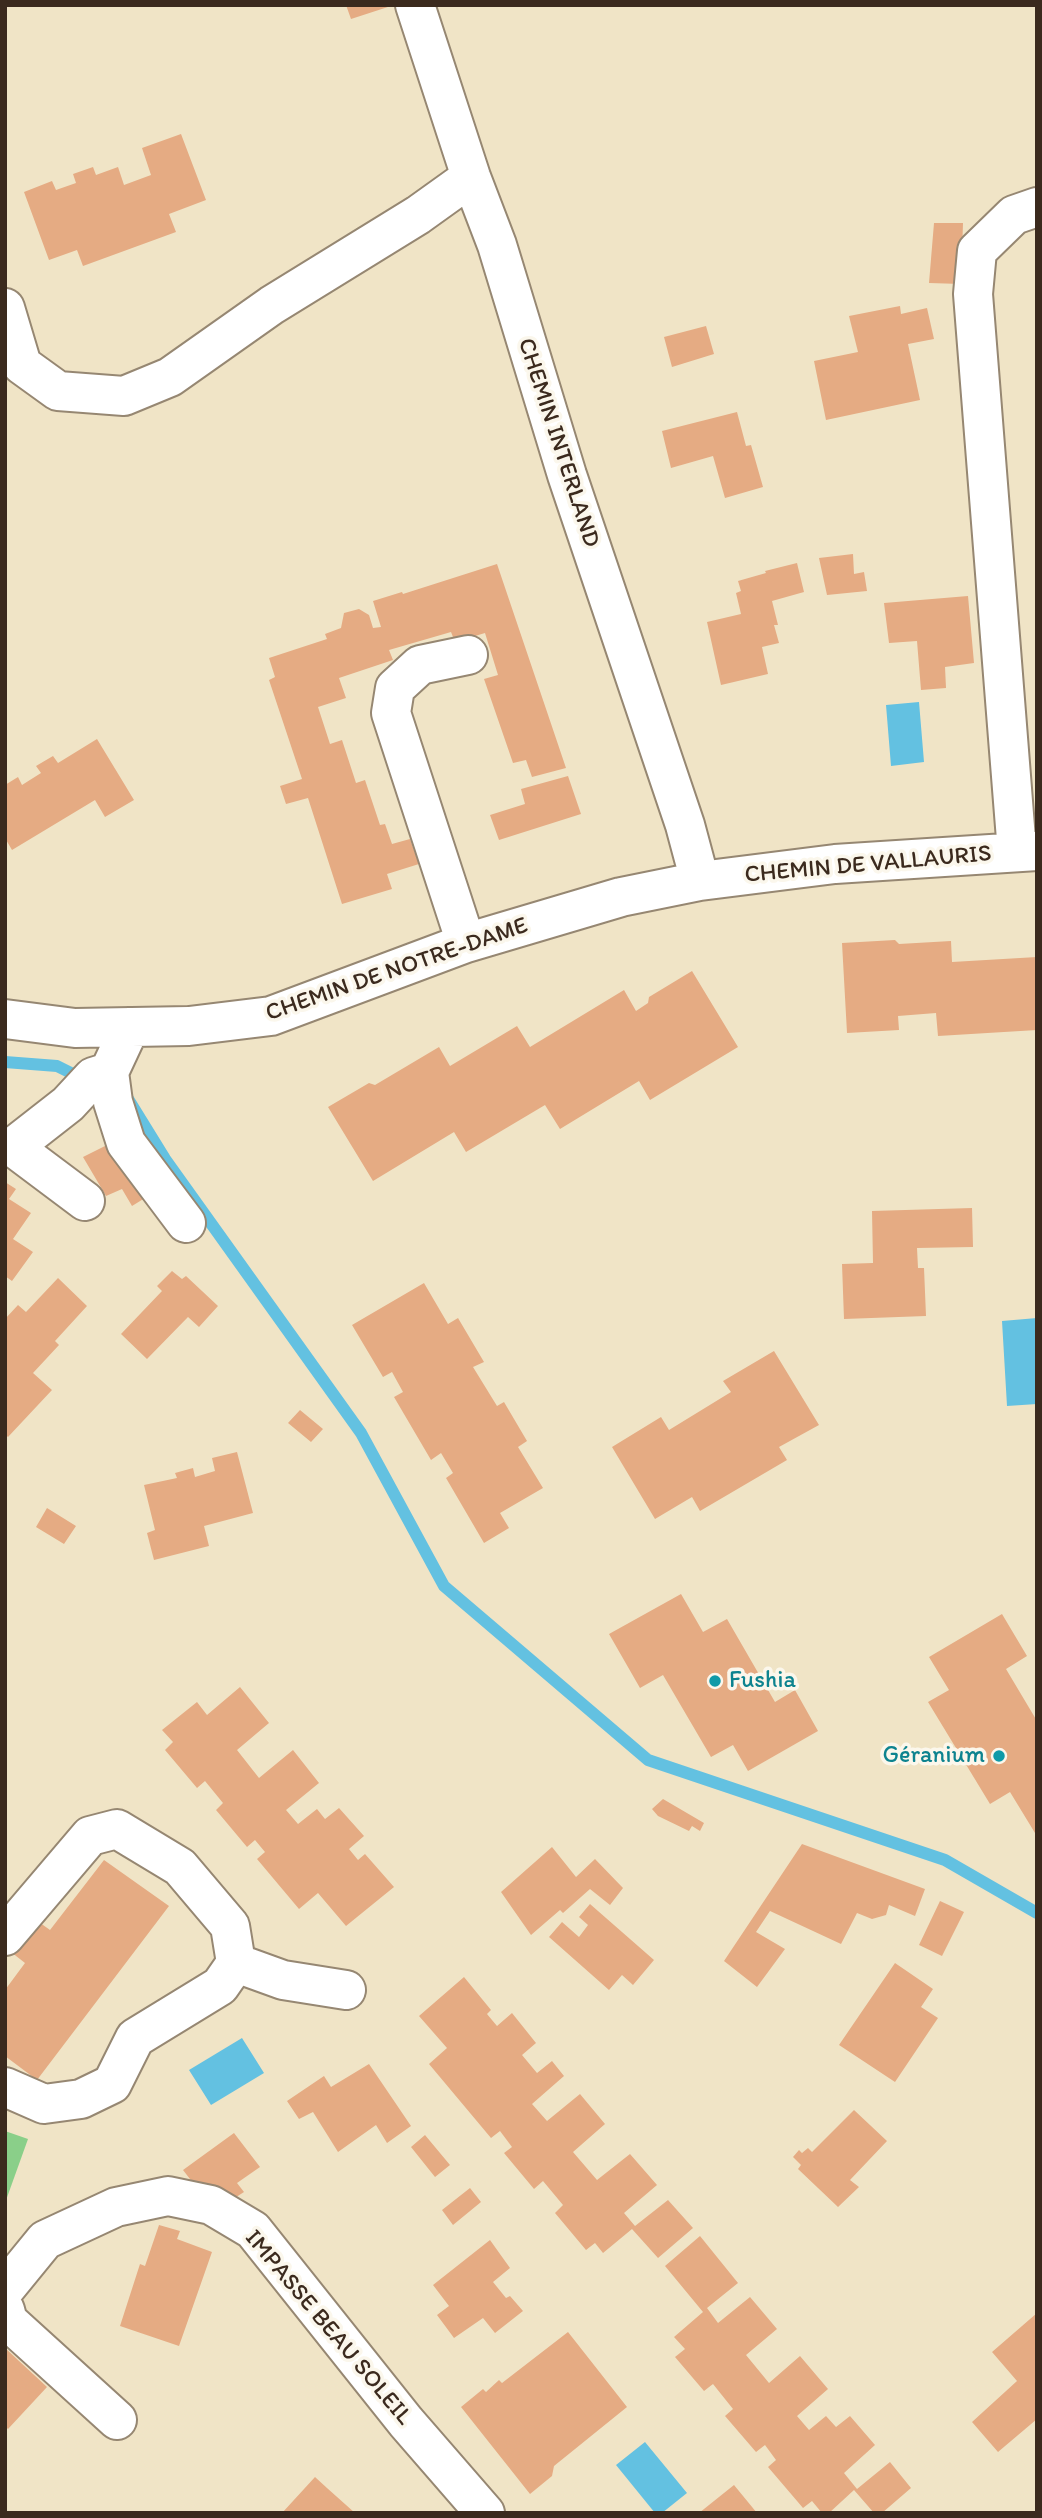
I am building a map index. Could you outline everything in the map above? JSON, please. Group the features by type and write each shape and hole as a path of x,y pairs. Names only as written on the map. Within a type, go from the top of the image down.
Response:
{"street":[{"name":"CHEMIN INTERLAND","path":"415,5 471,177 497,245 567,475 685,825 700,881"},
{"path":"5,308 22,365 58,391 124,396 170,377 272,305 418,215 471,177"},
{"path":"1027,852 973,293 977,251 1014,215 1037,207"},
{"path":"467,943 391,713 395,688 420,665 468,654"},
{"name":"CHEMIN DE VALLAURIS","path":"700,881 835,864 1027,852"},
{"name":"CHEMIN DE NOTRE-DAME","path":"5,1019 75,1028 190,1026 271,1016 467,943 621,897 700,881"},
{"path":"85,1201 13,1147 96,1089 130,1027"},
{"path":"96,1089 126,1143 186,1223"},
{"path":"5,1936 90,1836 117,1829 180,1867 230,1926 236,1962 220,1986 135,2038 112,2084 81,2099 44,2104 5,2087"},
{"path":"236,1962 283,1980 346,1990"},
{"name":"IMPASSE BEAU SOLEIL","path":"5,2290 45,2241 116,2207 168,2196 211,2205 253,2230 406,2422 485,2513"},
{"path":"5,2310 8,2321 117,2420"}],"green space":[{"path":"5,2131 28,2139 5,2203"}],"water":[{"path":"919,702 924,762 891,766 886,705"},
{"path":"1037,1318 1037,1404 1007,1406 1002,1321"},
{"path":"242,2038 264,2073 211,2105 189,2070"},
{"path":"645,2442 687,2493 662,2513 655,2513 616,2465"}],"building":[{"path":"346,5 391,5 391,6 351,19"},
{"path":"181,134 206,200 169,214 176,232 83,266 77,250 49,260 24,192 52,181 56,190 76,183 73,174 93,167 96,175 118,167 124,185 151,175 142,148"},
{"path":"934,223 963,223 961,284 929,283"},
{"path":"900,306 901,314 927,308 934,339 908,344 920,400 826,420 814,361 858,352 849,316"},
{"path":"706,326 714,354 672,367 664,337"},
{"path":"737,412 746,446 751,445 763,487 725,498 713,456 671,468 662,431"},
{"path":"853,554 854,574 864,572 867,591 827,595 819,558"},
{"path":"797,563 804,592 772,601 779,643 762,647 768,674 721,685 707,622 741,614 736,593 741,591 738,581"},
{"path":"497,564 566,768 532,777 526,760 513,763 484,679 498,675 485,633 455,642 451,632 389,650 393,660 339,678 346,698 318,707 330,744 342,740 356,783 365,780 380,825 385,824 392,844 410,839 419,864 387,874 392,889 342,904 308,798 286,804 280,786 302,779 269,680 275,677 269,658 327,639 325,634 341,628 344,613 359,609 369,615 373,628 381,627 373,601"},
{"path":"968,596 974,663 945,667 946,688 921,690 917,641 889,643 884,603"},
{"path":"97,739 134,800 105,817 95,800 12,850 5,838 5,785 18,777 22,785 41,773 36,766 53,756 58,763"},
{"path":"568,776 581,814 499,840 490,815 525,804 521,789"},
{"path":"895,940 899,944 951,941 952,962 1037,957 1037,1030 938,1036 936,1013 898,1016 899,1030 847,1033 842,943"},
{"path":"692,971 738,1047 650,1100 639,1081 560,1129 545,1105 466,1152 454,1132 373,1181 328,1107 369,1083 375,1085 439,1047 450,1066 517,1026 530,1047 624,990 636,1011 648,1003 649,997"},
{"path":"113,1142 145,1198 132,1206 122,1189 106,1196 83,1157"},
{"path":"5,1182 16,1189 9,1199 31,1213 13,1239 33,1252 12,1281 5,1276"},
{"path":"972,1208 973,1247 917,1248 918,1268 924,1268 926,1316 844,1319 842,1264 873,1263 872,1211"},
{"path":"172,1271 182,1279 186,1276 218,1306 199,1327 188,1317 147,1359 121,1334 162,1291 157,1286"},
{"path":"58,1278 87,1306 55,1341 59,1345 33,1373 52,1390 8,1437 5,1434 5,1319 18,1305 26,1312"},
{"path":"424,1283 448,1324 458,1318 484,1362 473,1367 497,1406 504,1402 527,1441 518,1447 543,1488 500,1513 509,1528 484,1543 446,1478 453,1473 441,1453 431,1460 394,1397 403,1392 392,1372 383,1377 352,1325"},
{"path":"774,1351 819,1425 779,1447 787,1460 700,1511 692,1497 655,1519 612,1447 661,1417 669,1430 731,1392 723,1381"},
{"path":"300,1410 323,1429 311,1442 288,1423"},
{"path":"237,1452 253,1513 204,1526 209,1546 154,1560 147,1533 155,1530 144,1485 177,1478 175,1473 193,1468 195,1477 215,1471 212,1458"},
{"path":"47,1508 76,1526 64,1544 36,1527"},
{"name":"Fushia","path":"681,1594 703,1632 727,1619 775,1702 795,1690 818,1731 748,1771 733,1745 711,1757 663,1675 640,1688 609,1634"},
{"name":"Géranium","path":"1002,1614 1027,1656 1006,1669 1037,1721 1035,1833 1010,1792 990,1804 928,1702 949,1690 929,1657"},
{"path":"240,1687 269,1723 237,1750 259,1778 293,1750 319,1783 286,1810 298,1824 317,1809 325,1819 339,1808 364,1836 349,1849 358,1860 365,1854 394,1887 346,1926 318,1893 299,1909 257,1859 265,1852 255,1840 247,1847 216,1810 223,1803 205,1781 197,1788 165,1750 173,1742 162,1730 197,1702 207,1715"},
{"path":"663,1799 704,1823 700,1831 692,1826 689,1831 658,1816 652,1809"},
{"path":"802,1844 925,1889 915,1916 889,1905 886,1915 872,1919 857,1913 841,1944 770,1911 756,1932 785,1949 757,1987 724,1961"},
{"path":"552,1847 576,1877 595,1859 623,1888 610,1905 590,1889 563,1913 560,1910 531,1935 501,1892"},
{"path":"104,1860 169,1906 37,2080 5,2056 5,1990 25,1963 11,1952 36,1920 50,1930"},
{"path":"940,1901 964,1912 942,1956 919,1945"},
{"path":"590,1904 654,1960 633,1985 622,1975 609,1990 549,1937 562,1922 579,1937 588,1925 579,1917"},
{"path":"895,1963 933,1989 921,2007 938,2018 895,2082 839,2045"},
{"path":"464,1977 491,2010 487,2014 497,2026 512,2013 536,2043 522,2055 537,2073 552,2061 564,2076 532,2104 547,2121 580,2094 605,2124 573,2152 597,2180 630,2154 657,2185 624,2213 635,2226 668,2200 693,2228 658,2258 632,2229 603,2253 595,2243 586,2250 555,2213 563,2205 543,2181 534,2189 504,2153 512,2147 500,2131 491,2138 429,2064 447,2048 419,2016"},
{"path":"369,2064 411,2126 387,2143 376,2125 338,2152 313,2112 299,2119 287,2101 324,2076 331,2087"},
{"path":"854,2110 887,2141 850,2180 859,2187 838,2207 798,2169 801,2165 793,2157 799,2150 802,2153 808,2148 812,2152"},
{"path":"234,2133 260,2167 237,2183 244,2192 230,2201 220,2195 212,2185 200,2192 183,2170"},
{"path":"425,2135 450,2165 435,2177 411,2147"},
{"path":"470,2188 481,2202 453,2225 442,2210"},
{"path":"159,2225 180,2231 177,2239 212,2252 179,2346 120,2326 140,2264 145,2266"},
{"path":"700,2236 738,2283 707,2308 718,2323 750,2297 777,2329 746,2355 769,2383 800,2356 828,2389 797,2416 809,2430 826,2416 836,2427 850,2416 875,2445 844,2473 857,2489 890,2462 911,2488 882,2513 874,2513 854,2490 829,2513 822,2513 812,2501 803,2508 768,2467 776,2460 765,2445 756,2452 725,2416 733,2409 713,2384 704,2391 675,2357 685,2349 674,2337 703,2312 665,2266"},
{"path":"490,2240 510,2268 493,2282 506,2298 510,2296 523,2311 495,2333 483,2318 454,2338 437,2315 449,2306 433,2285"},
{"path":"1037,2313 1037,2419 998,2452 972,2422 1017,2381 992,2352"},
{"path":"568,2332 627,2407 554,2466 552,2476 530,2494 461,2407 483,2389 486,2392 499,2380 502,2383"},
{"path":"5,2348 47,2387 8,2429 5,2426"},
{"path":"315,2477 327,2488 355,2513 282,2513"},
{"path":"734,2485 757,2513 699,2513"}],"waterway":[{"path":"5,1062 57,1066 85,1080"},
{"path":"128,1099 165,1159 361,1433 444,1586 648,1760 945,1860 1037,1913"}],"place":[{"name":"Fushia","path":"715,1681"},
{"name":"Géranium","path":"999,1756"}]}
